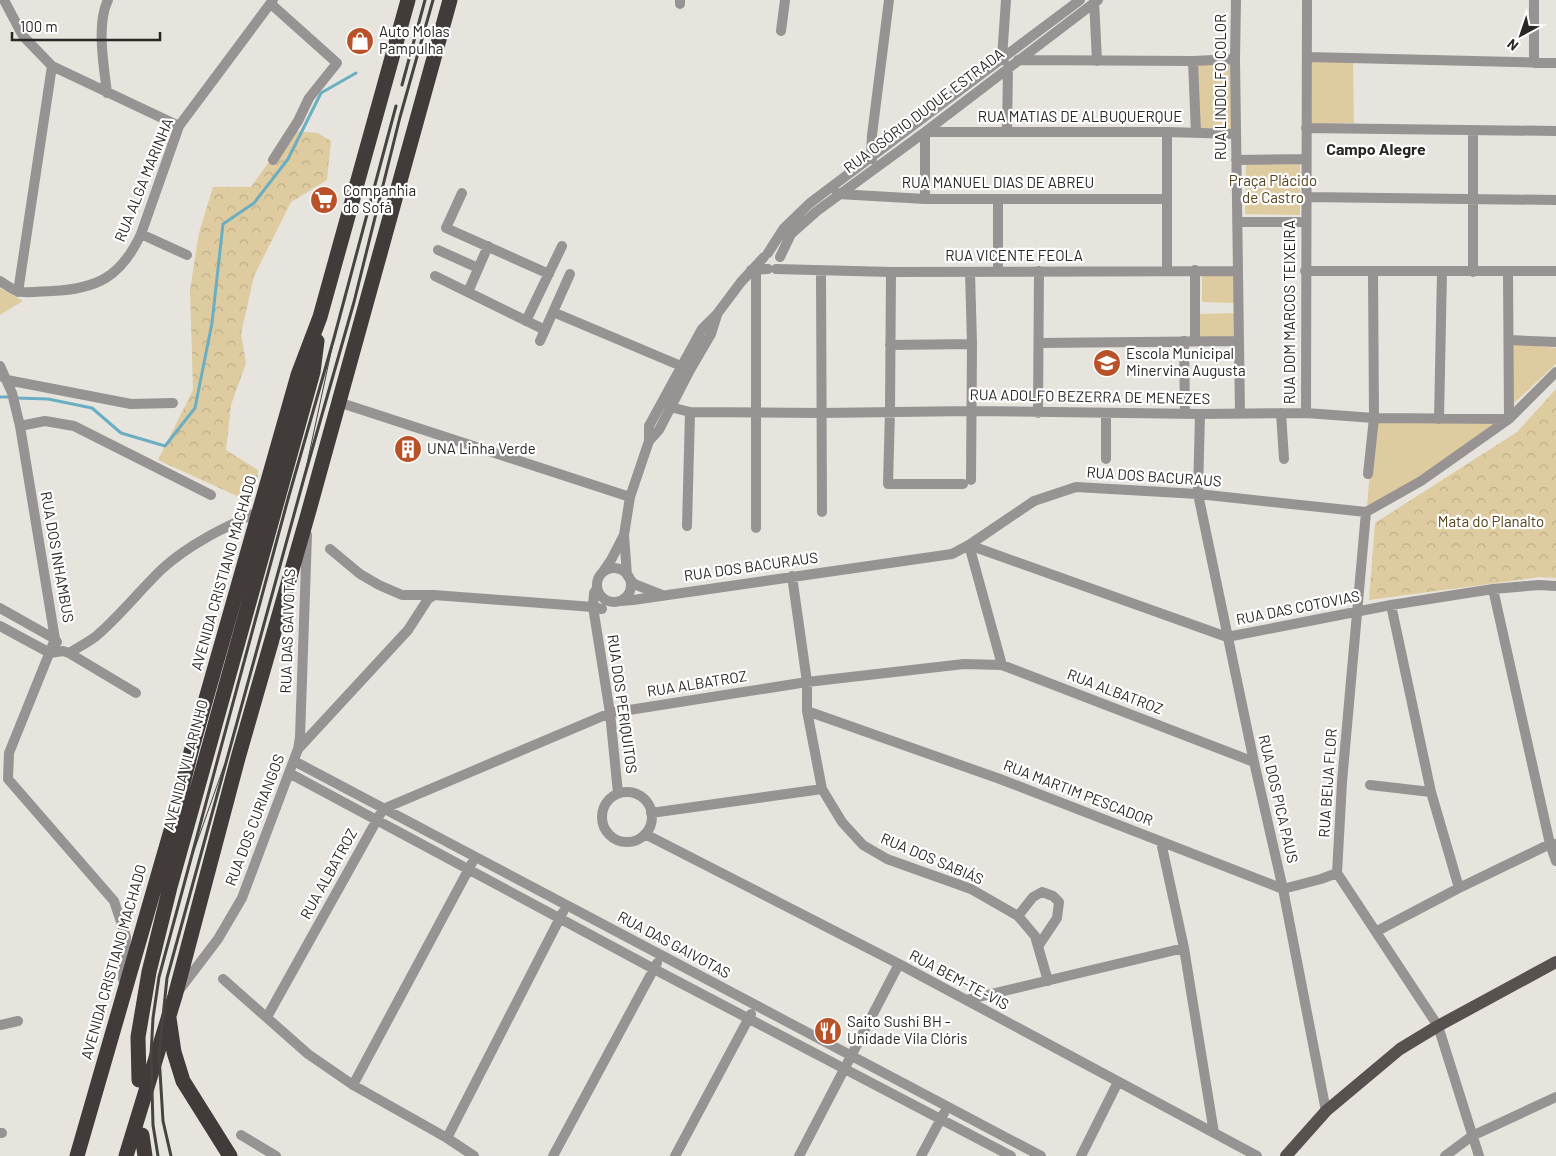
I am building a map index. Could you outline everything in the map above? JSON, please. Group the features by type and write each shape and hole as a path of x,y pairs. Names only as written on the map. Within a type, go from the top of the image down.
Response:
{"highway":[{"name":"AVENIDA CRISTIANO MACHADO","path":"77,1156 298,375 320,317 408,0"},
{"path":"126,1156 155,1056 175,996 238,758 308,514 450,0"},
{"name":"AVENIDA VILARINHO","path":"139,1080 138,1037 149,972 170,887 313,372 320,317"},
{"path":"169,1014 174,1052 183,1081 230,1156"},
{"path":"142,1136 145,1156"}],"main road":[{"path":"1286,1156 1326,1111 1400,1049 1438,1026 1556,962"}],"street":[{"path":"4,0 23,36 52,66 179,126"},
{"path":"108,0 105,6 103,26 103,57 108,93"},
{"path":"781,31 785,0"},
{"path":"877,166 871,157 889,0"},
{"path":"1006,0 1002,58 1009,67 1007,132"},
{"name":"RUA OSÓRIO DUQUE ESTRADA","path":"776,264 792,234 871,157 1080,0"},
{"path":"1096,0 1097,61"},
{"name":"RUA OSÓRIO DUQUE ESTRADA","path":"628,577 624,535 630,497 649,440 649,426 702,329 754,270 784,228 810,203 877,166 925,132 1096,0"},
{"name":"RUA LINDOLFO COLOR","path":"1236,0 1237,271 1240,414"},
{"name":"RUA DOM MARCOS TEIXEIRA","path":"1306,413 1307,0"},
{"path":"1534,0 1534,63"},
{"path":"272,2 337,63 309,98 298,121 273,160"},
{"name":"RUA ALGA MARINHA","path":"18,292 71,290 89,286 106,278 121,266 133,252 141,234 179,126 272,2"},
{"path":"1307,57 1556,63"},
{"path":"1018,60 1193,61 1235,59"},
{"path":"1193,61 1196,133"},
{"path":"0,281 18,292 52,66"},
{"path":"917,122 925,132 925,199"},
{"path":"1306,128 1556,131"},
{"path":"1473,131 1473,272"},
{"name":"RUA MATIAS DE ALBUQUERQUE","path":"925,132 1167,132 1236,134"},
{"path":"1167,132 1168,270"},
{"path":"1236,160 1306,159"},
{"name":"RUA MANUEL DIAS DE ABREU","path":"835,190 925,199 1167,199"},
{"path":"462,193 446,228 548,274"},
{"path":"1306,196 1556,200"},
{"path":"998,200 998,272"},
{"path":"1237,222 1305,222"},
{"path":"141,234 187,255"},
{"path":"468,292 488,246"},
{"path":"526,321 562,246"},
{"path":"438,250 478,268"},
{"path":"774,252 776,264 764,265 766,255 774,252"},
{"path":"756,528 757,413 754,270 776,264"},
{"name":"RUA VICENTE FEOLA","path":"776,264 791,270 821,271 1237,271"},
{"path":"1195,270 1195,340"},
{"path":"821,271 822,512"},
{"path":"1038,413 1039,271"},
{"path":"1305,271 1556,271"},
{"path":"1368,474 1374,418 1373,271"},
{"path":"1508,271 1510,419"},
{"path":"891,272 888,484 967,482 972,344 970,272"},
{"path":"1439,419 1442,272"},
{"path":"540,341 570,274"},
{"path":"435,276 545,330"},
{"path":"553,312 681,366"},
{"name":"RUA OSÓRIO DUQUE ESTRADA","path":"649,440 659,430 711,334 717,314"},
{"path":"1509,340 1556,342"},
{"path":"1184,341 1185,414"},
{"path":"1039,343 1238,341"},
{"path":"890,345 972,344"},
{"name":"RUA DOS INHAMBUS","path":"0,366 12,393 19,421 54,639 9,753 4,782"},
{"path":"1366,512 1421,480 1510,419 1556,372"},
{"path":"4,378 131,404 173,403"},
{"path":"338,402 630,497"},
{"name":"RUA ADOLFO BEZERRA DE MENEZES","path":"670,407 690,412 757,413 971,410 1038,413 1306,413 1374,418 1510,419"},
{"path":"687,526 690,412"},
{"path":"1106,413 1106,458"},
{"name":"RUA DOS PICA PAUS","path":"1200,414 1198,494 1227,637 1283,889 1326,1111"},
{"path":"1281,414 1284,459"},
{"path":"19,421 45,421 74,426 210,495"},
{"name":"RUA DOS BACURAUS","path":"616,601 952,554 969,545 1034,501 1076,487 1198,494 1366,512"},
{"path":"0,626 50,653 66,652 93,638 162,569 184,552 218,531 260,511"},
{"name":"RUA BEIJA FLOR","path":"1337,872 1342,782 1366,512"},
{"name":"RUA DAS GAIVOTAS","path":"298,749 308,514"},
{"name":"RUA OSÓRIO DUQUE ESTRADA","path":"602,573 624,535"},
{"path":"969,545 1002,665"},
{"name":"RUA DAS COTOVIAS","path":"969,545 1227,637 1390,605 1492,589 1539,585 1556,586"},
{"path":"330,549 360,574 402,595 434,595 598,608 616,601 629,592 630,584 628,577"},
{"path":"616,601 601,597 597,588 598,580 602,573 610,569 616,569 628,577 634,584 662,596"},
{"name":"RUA DOS SABIÁS","path":"792,576 807,682 807,711 822,789 842,822 863,845 887,860 971,889 1018,916 1035,936 1048,981"},
{"name":"RUA DOS PERIQUITOS","path":"597,588 594,594 598,608 595,619 610,713 618,793"},
{"path":"1492,589 1556,862"},
{"name":"RUA DOS CURIANGOS","path":"175,996 218,939 242,898 298,749 408,630 428,599 434,595"},
{"path":"1390,605 1431,792 1459,888"},
{"path":"0,608 54,639 66,652 136,693"},
{"name":"RUA ALBATROZ","path":"267,1016 383,809 610,713 807,682 964,664 1002,665 1254,762"},
{"name":"RUA MARTIM PESCADOR","path":"807,711 1000,779 1283,889"},
{"name":"RUA DAS GAIVOTAS","path":"294,761 1041,1156"},
{"name":"RUA DAS GAIVOTAS","path":"289,773 1011,1156"},
{"path":"4,782 114,901 126,937 122,1000"},
{"path":"1370,786 1431,792"},
{"path":"651,813 822,789"},
{"path":"628,792 641,796 648,804 651,813 651,824 645,834 636,840 626,842 615,839 607,833 602,820 602,810 607,801 618,793 628,792"},
{"name":"RUA BEM-TE-VIS","path":"645,834 899,964 1257,1156"},
{"path":"1161,842 1184,948 1214,1133"},
{"path":"1377,931 1459,888 1553,844"},
{"path":"353,1085 475,858"},
{"path":"1283,889 1321,879 1337,872 1438,1026 1479,1156"},
{"path":"1018,916 1033,897 1042,892 1053,896 1059,902 1058,918 1039,945"},
{"path":"448,1138 567,905"},
{"path":"966,1000 1184,948"},
{"path":"552,1156 661,956"},
{"path":"799,1156 899,964"},
{"path":"223,978 308,1054 353,1085 448,1138 474,1156"},
{"path":"675,1156 756,1005"},
{"path":"0,1025 18,1021"},
{"path":"1081,1156 1118,1082"},
{"path":"1445,1156 1472,1136 1556,1097"},
{"path":"921,1156 947,1107"},
{"path":"241,1135 276,1156"}],"green space":[{"path":"1353,58 1354,123 1311,124 1309,59"},
{"path":"1230,64 1232,130 1199,131 1198,65"},
{"path":"291,131 318,133 331,141 327,180 291,202 254,276 241,334 246,363 231,405 226,450 258,470 258,479 237,496 158,460 193,390 190,290 199,233 213,187 251,187"},
{"name":"Praça Plácido de Castro","path":"1246,164 1300,164 1300,215 1245,214"},
{"path":"1235,274 1235,303 1202,302 1202,275"},
{"path":"0,288 23,301 0,315"},
{"path":"1236,313 1235,338 1200,337 1200,314"},
{"path":"1513,344 1556,348 1556,364 1513,404"},
{"name":"Mata do Planalto","path":"1556,389 1556,578 1540,577 1369,600 1375,523 1517,432"},
{"path":"1374,419 1497,422 1419,477 1367,507"}],"waterway":[{"path":"16,398 48,399 92,408 121,433 165,446 195,408 212,323 223,224 254,203 288,159 321,93 356,73"},
{"path":"0,397 10,397"}],"tram line":[{"path":"304,478 334,338"},
{"path":"192,856 224,766"}],"railway":[{"path":"402,85 425,0"},
{"path":"171,1156 163,1121 159,1055 167,978 354,302 400,117 433,0"},
{"path":"158,1156 153,1125 151,1055 153,1018 159,977 396,106"}],"place":[{"name":"Auto Molas Pampulha","path":"360,41"},
{"name":"Companhia do Sofá","path":"324,200"},
{"name":"Escola Municipal Minervina Augusta","path":"1107,363"},
{"name":"UNA Linha Verde","path":"408,449"},
{"name":"Saito Sushi BH - Unidade Vila Clóris","path":"828,1031"}],"district":[{"name":"Campo Alegre","path":"1376,149"}]}
